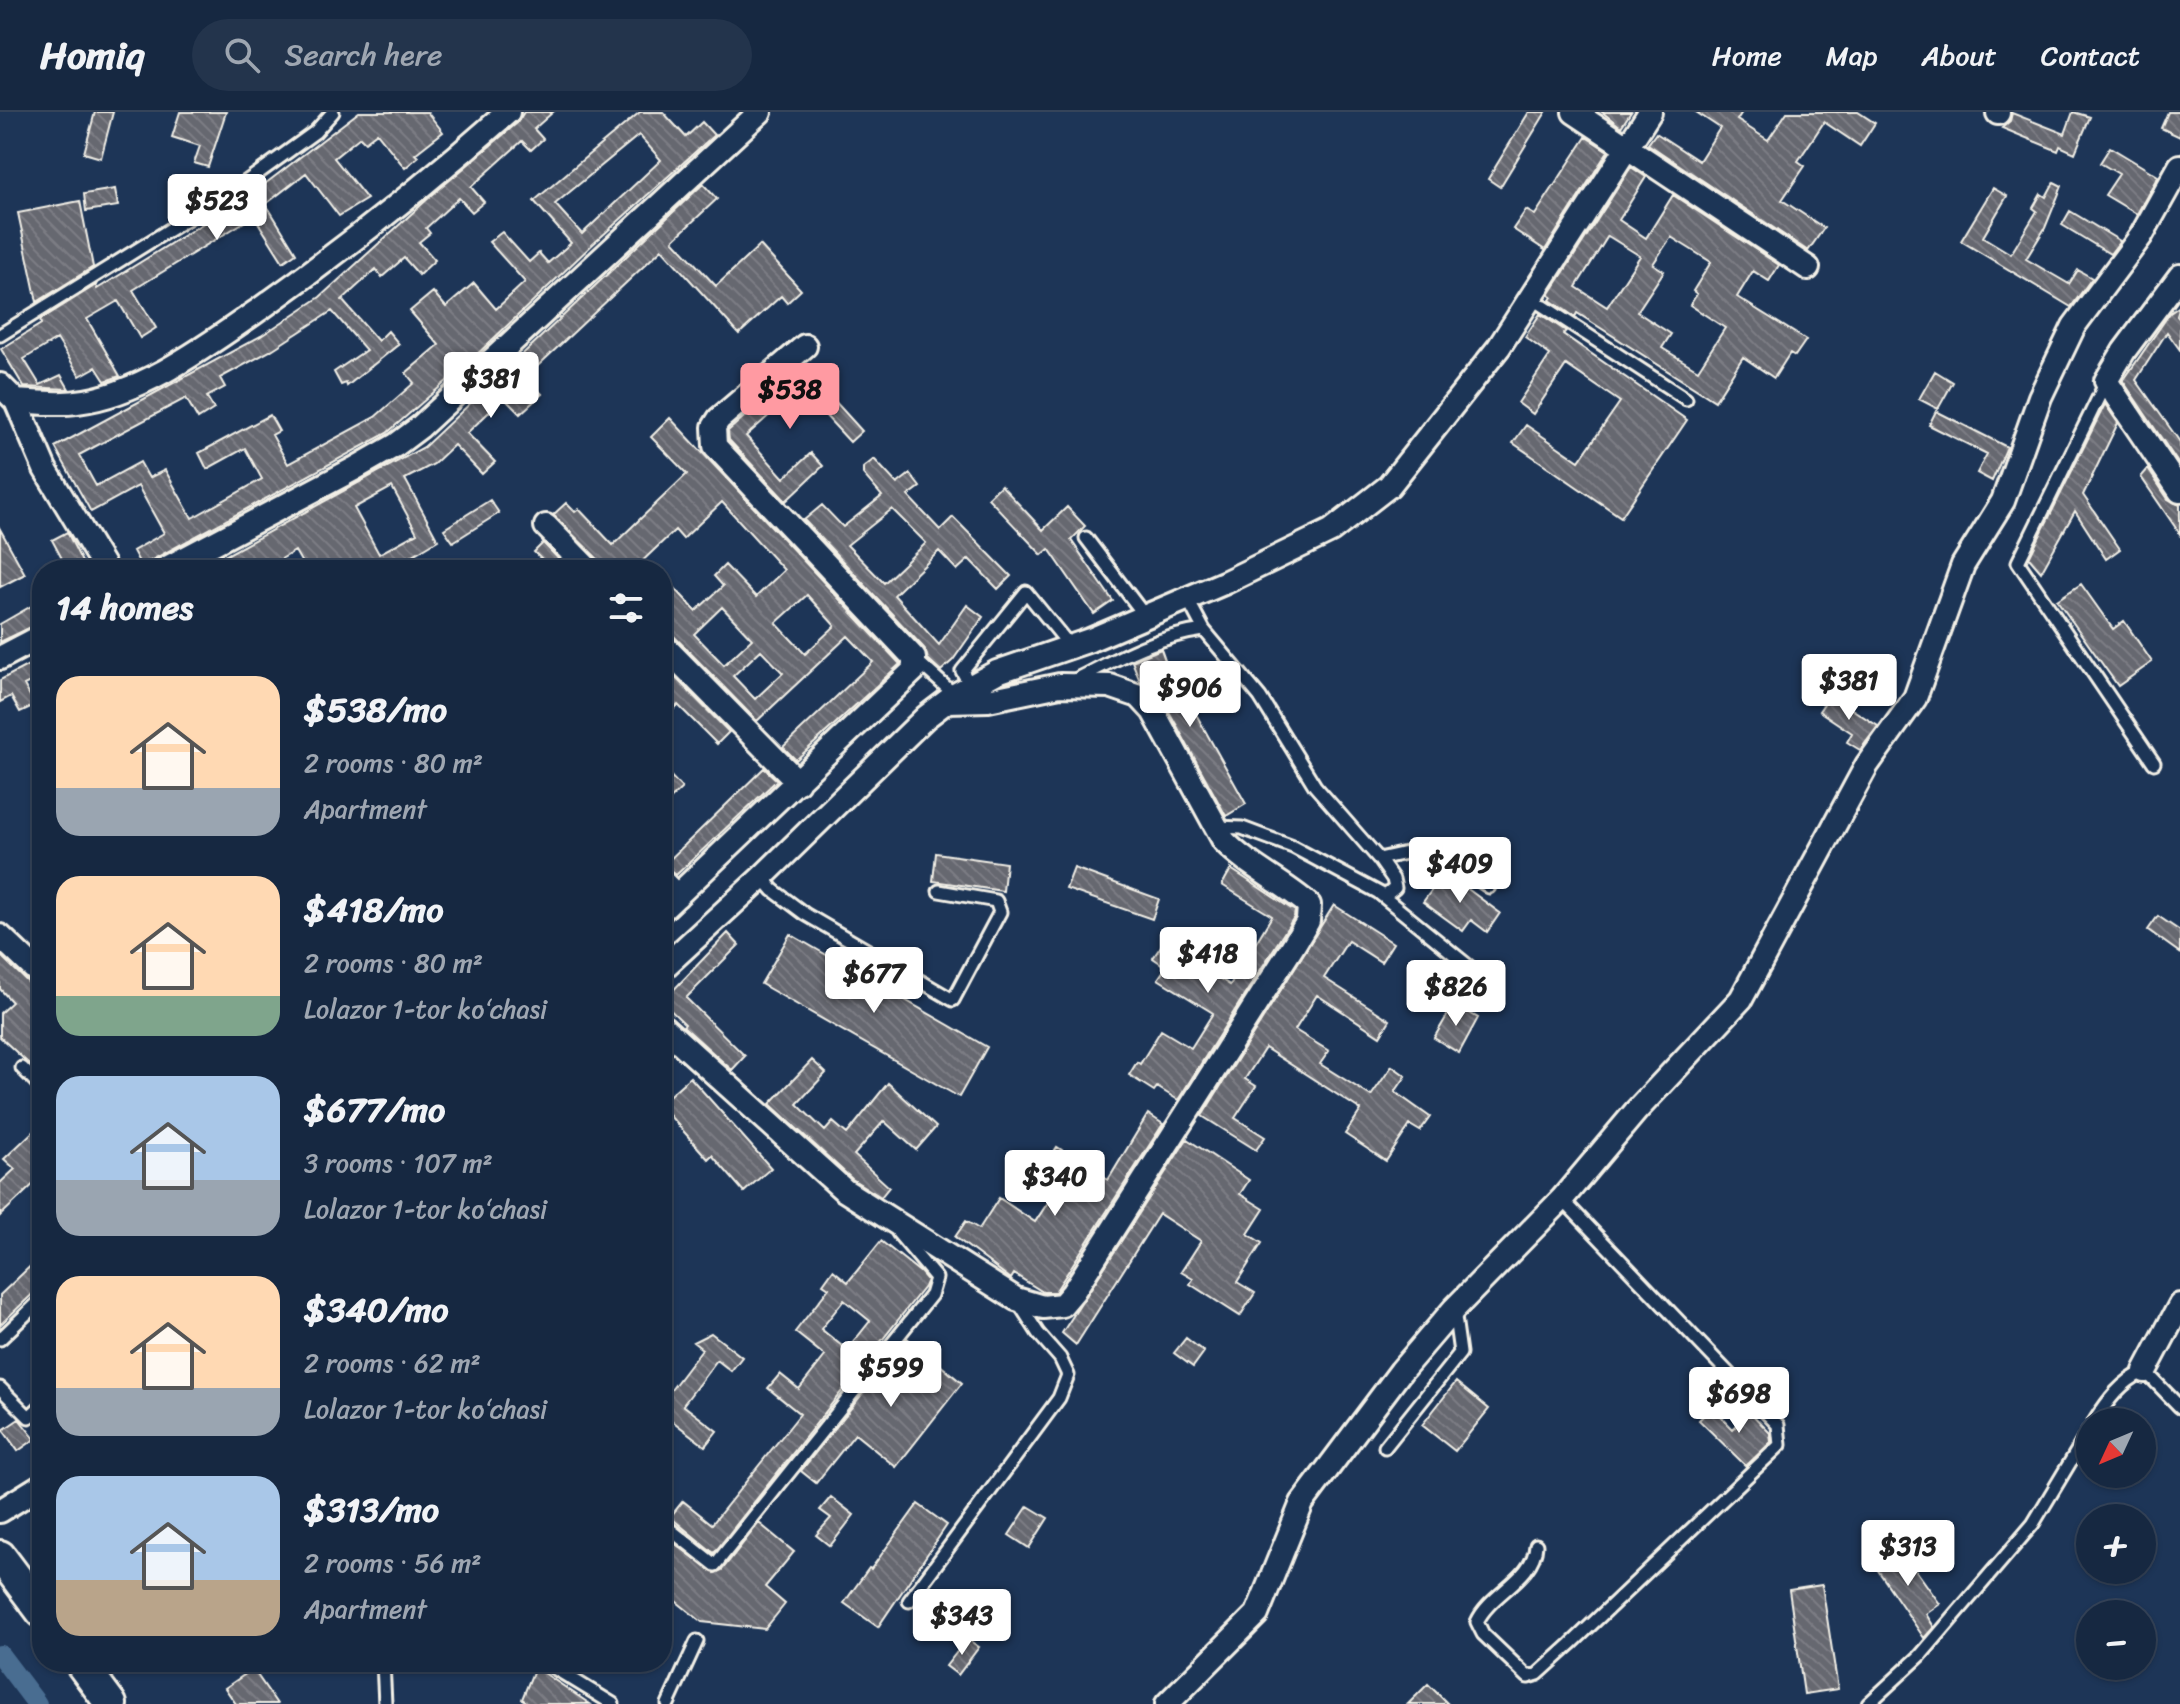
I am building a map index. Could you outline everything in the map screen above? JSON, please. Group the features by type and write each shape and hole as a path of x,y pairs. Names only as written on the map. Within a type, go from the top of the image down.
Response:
{"main road":[{"path":"0,1556 32,1599"}],"street":[{"path":"8,393 77,402 116,392 152,377 189,356 303,278 442,170 508,112"},
{"path":"182,560 396,445 420,427 760,112"},
{"path":"1574,112 1808,268"},
{"path":"672,960 926,717 957,693 997,672 1187,598 1331,531 1389,486 1499,347 1650,112"},
{"path":"1167,1704 1257,1614 1302,1503 1401,1371 1454,1309 1562,1199 1636,1111 1741,999 1867,765 1915,698 1963,565 2003,501 2040,397 2074,326 2141,236 2180,166"},
{"path":"2180,276 2124,351 2106,381 2180,491"},
{"path":"672,892 798,782 914,670 914,658 715,446 714,427 719,419 805,346"},
{"path":"8,393 45,469 100,560"},
{"path":"546,526 579,560"},
{"path":"0,658 32,641"},
{"path":"672,654 798,782"},
{"path":"672,1035 844,1190 882,1215 1016,1299 1043,1307 1062,1305 1073,1292 1308,921 1309,905 1295,892 1237,855 1224,841 1153,711 1139,696 1110,686 1066,685 988,700 957,693"},
{"path":"0,936 32,966"},
{"path":"2145,1371 2180,1305"},
{"path":"0,1511 32,1491"}],"lane":[{"path":"0,335 243,184 315,132 333,112"},
{"path":"1531,298 1686,399"},
{"path":"2106,381 2018,562 2154,763"},
{"path":"1086,538 1145,616"},
{"path":"914,658 957,693 962,671 1026,592 1070,646"},
{"path":"1187,598 1204,630 1260,697 1315,786 1393,879 1395,888 1385,896 1379,894"},
{"path":"1066,685 1129,652 1182,633 1204,630"},
{"path":"1216,827 1242,828 1293,847 1379,894 1471,968 1467,1000"},
{"path":"1379,859 1406,853 1444,857 1489,887"},
{"path":"762,877 773,890 805,914 953,1000 1000,912 996,901 939,891"},
{"path":"22,1068 32,1078"},
{"path":"1536,1545 1535,1558 1528,1568 1482,1610 1477,1622 1483,1634 1528,1677 1538,1674 1571,1644 1780,1445 1778,1425 1562,1199"},
{"path":"672,1531 715,1565 931,1295 936,1278 882,1215"},
{"path":"909,1601 1059,1398 1068,1375 1060,1358 1038,1333 1016,1299"},
{"path":"0,1339 32,1309"},
{"path":"1385,1447 1460,1353 1454,1309"},
{"path":"2103,1408 2129,1378 2145,1371 2180,1407"},
{"path":"0,1388 29,1417 32,1414"},
{"path":"1868,1704 1920,1656 2033,1524 2076,1452"},
{"path":"668,1704 697,1641"},
{"path":"383,1672 385,1704"},
{"path":"562,1672 613,1704"}],"building":[{"path":"95,112 113,112 101,158 84,153"},
{"path":"180,112 226,112 208,167 194,163 200,146 172,137"},
{"path":"359,112 427,112 443,132 415,154 418,157 405,168 377,133 365,142 360,137 334,158 367,199 339,216 306,173 266,204 296,253 283,262 254,216 133,290 156,328 140,338 118,301 87,319 120,376 105,381 96,367 80,376 57,339 24,359 40,385 61,375 69,389 24,387 1,349 96,285 97,289 257,190"},
{"path":"524,112 553,112 534,129 543,139 531,150 522,141 471,187 484,202 472,212 459,198 426,228 430,233 419,242 435,260 419,275 404,258 382,277 376,269 342,300 378,341 388,331 399,344 347,386 346,383 341,385 334,372 366,350 332,311 270,351 220,378 225,387 207,397 214,409 198,419 186,398 79,455 96,486 140,462 149,478 165,470 192,518 262,479 245,448 207,469 199,453 270,415 279,431 272,435 288,464 375,417 414,383 406,373 439,345 410,311 433,292 446,307 474,283 496,309 525,282 489,242 502,232 529,262 539,253 548,263 571,243 534,201 587,156 640,112 663,112 686,137 702,122 714,135 471,360 387,433 152,560 138,560 133,551 164,533 138,486 91,512 55,447 261,336 320,297 517,123","holes":["639,135 661,160 582,234 555,204"]},
{"path":"1529,112 1546,112 1500,187 1488,179"},
{"path":"1602,112 1631,112 1621,127"},
{"path":"1696,112 1742,112 1737,120 1768,140 1787,112 1858,112 1875,123 1860,146 1824,122 1798,161 1805,166 1782,200 1824,228 1808,251 1648,144 1656,133 1699,161 1720,128"},
{"path":"2073,112 2090,117 2075,153 2060,146 2058,151 2002,128 2010,121 2012,113 2065,134"},
{"path":"2168,112 2180,112 2180,137 2161,128"},
{"path":"1586,137 1608,151 1545,250 1513,229 1526,210 1535,215"},
{"path":"2110,147 2158,176 2137,214 2105,195 2119,174 2100,163"},
{"path":"1631,167 1646,177 1619,220 1646,238 1673,195 1779,265 1769,281 1753,271 1737,297 1806,340 1795,356 1790,353 1774,378 1743,357 1715,401 1577,313 1575,317 1550,300 1552,297 1549,295","holes":["1608,236 1640,256 1607,307 1576,287","1671,237 1711,262 1693,291 1697,294 1690,305 1725,328 1698,370 1662,348 1671,334 1637,312 1664,271 1653,264"]},
{"path":"2054,182 2062,186 2045,228 2026,259 2069,284 2078,270 2092,278 2071,307 1961,241 1993,188 2007,196 1983,237 2011,254 2037,211 2033,208 2041,194 2046,197"},
{"path":"703,184 717,199 673,240 716,286 760,245 801,290 787,303 781,296 739,334 662,249 526,377 542,394 520,414 504,398 467,433 495,462 482,474 454,445 434,464 405,479 438,540 405,560 300,560 295,551 279,560 217,560 424,447","holes":["392,487 417,533 379,554 354,508"]},
{"path":"115,189 118,206 86,211 84,194"},
{"path":"80,201 93,267 37,302 18,213"},
{"path":"2070,211 2120,241 2110,254 2062,225"},
{"path":"2180,306 2177,316 2180,320 2180,350 2167,332 2136,380 2180,442 2180,466 2123,381 2170,313"},
{"path":"1540,314 1566,331 1563,334 1687,420 1621,517 1513,443 1526,425 1579,461 1620,402 1566,365 1533,414 1518,403 1550,355 1525,337"},
{"path":"803,366 862,431 850,442 800,388 746,436 784,478 811,453 823,466 786,501 729,440 728,431"},
{"path":"1935,371 1953,382 1938,409 1919,399"},
{"path":"2105,404 2118,423 2083,495 2120,549 2106,559 2075,511 2041,572 2029,558"},
{"path":"1936,411 2007,447 1992,481 1977,473 1987,454 1929,425"},
{"path":"670,418 900,664 796,760 783,747 873,662 848,636 757,721 672,634 672,585 696,611 723,586 714,576 725,565 756,597 784,570 722,502 683,539 675,530 644,560 599,560 553,515 566,503 575,512 579,509 613,545 687,474 651,437","holes":["807,595 835,626 805,654 776,623","722,607 752,639 724,665 694,634","761,650 783,673 755,699 733,676"]},
{"path":"874,459 897,484 910,474 920,487 908,496 940,530 953,517 1011,576 998,589 969,559 957,570 939,551 894,595 939,645 967,605 983,617 953,660 941,671 928,659 924,648 804,520 822,505 843,527 882,496 863,474 863,468","holes":["892,509 926,543 884,583 847,545"]},
{"path":"2148,469 2168,499 2180,505 2180,534 2141,477"},
{"path":"1001,485 1043,530 1067,507 1085,526 1071,540 1113,601 1094,614 1049,549 1042,555 988,498"},
{"path":"490,500 499,513 453,542 444,529"},
{"path":"0,529 25,574 0,587"},
{"path":"67,532 81,560 63,560 52,540"},
{"path":"543,543 559,560 542,560 534,552"},
{"path":"2081,584 2113,629 2124,621 2152,662 2118,686 2057,600"},
{"path":"32,606 32,627 0,642 0,624"},
{"path":"1161,649 1173,683 1177,680 1246,804 1226,816 1165,704 1149,686 1140,681 1132,661"},
{"path":"32,663 32,681 24,685 32,700 32,706 20,712 11,696 0,702 0,680"},
{"path":"672,674 729,732 717,744 678,705 672,711"},
{"path":"1830,695 1878,726 1860,750 1847,742 1852,733 1819,711"},
{"path":"764,768 777,780 676,875 672,873 672,857"},
{"path":"672,778 682,788 672,798"},
{"path":"936,853 1006,863 1003,891 933,881"},
{"path":"1074,868 1159,899 1152,919 1066,889"},
{"path":"1231,869 1295,911 1294,917 1178,1100 1157,1087 1154,1091 1129,1075 1137,1062 1140,1064 1161,1030 1191,1048 1213,1013 1158,979 1166,967 1153,958 1163,943 1230,985 1272,916 1222,885"},
{"path":"1445,872 1500,913 1487,932 1471,920 1463,931 1423,902"},
{"path":"1334,905 1393,943 1381,962 1348,941 1324,978 1390,1020 1380,1036 1317,995 1295,1030 1329,1051 1320,1064 1371,1096 1392,1066 1406,1076 1395,1092 1430,1117 1420,1131 1410,1125 1386,1161 1345,1134 1361,1110 1265,1048 1245,1079 1256,1086 1235,1118 1265,1137 1256,1150 1202,1116"},
{"path":"2158,916 2180,931 2180,953 2148,930"},
{"path":"728,933 739,945 686,998 745,1056 732,1070 683,1026 685,1024 672,1012 672,992"},
{"path":"790,934 987,1047 959,1097 761,984"},
{"path":"0,955 32,986 32,1067 0,1037 0,1013 12,1002 0,989"},
{"path":"1454,1004 1478,1018 1459,1053 1434,1038"},
{"path":"812,1060 826,1073 797,1104 825,1131 833,1122 847,1134 888,1083 936,1127 916,1150 884,1121 854,1155 889,1187 881,1197 852,1179 770,1104"},
{"path":"690,1077 771,1168 744,1192 712,1155 708,1159 672,1118 672,1093"},
{"path":"1148,1114 1163,1124 1055,1292 1043,1292 1014,1274 1011,1279 955,1237 966,1221 979,1229 999,1198 1035,1222 1058,1187 1039,1174 1057,1147 1108,1180"},
{"path":"32,1132 32,1186 0,1216 0,1183 15,1169 4,1159"},
{"path":"1187,1139 1249,1180 1240,1194 1264,1209 1248,1234 1262,1243 1237,1282 1255,1293 1240,1316 1190,1284 1193,1279 1181,1272 1201,1241 1159,1214 1076,1345 1062,1333"},
{"path":"881,1241 927,1280 714,1553 672,1519 672,1515 683,1501 712,1524 800,1414 768,1388 780,1374 799,1389 825,1356 795,1332 829,1288 823,1284 833,1270 848,1282","holes":["844,1300 870,1321 847,1350 821,1329"]},
{"path":"32,1265 32,1295 0,1325 0,1295"},
{"path":"711,1333 742,1357 731,1371 717,1360 683,1405 717,1431 705,1446 672,1421 672,1389 702,1349 693,1342"},
{"path":"907,1338 962,1383 896,1467 855,1434 816,1483 801,1471"},
{"path":"1186,1338 1204,1352 1193,1367 1174,1353"},
{"path":"1456,1382 1489,1409 1455,1451 1422,1425"},
{"path":"1712,1407 1733,1429 1750,1412 1770,1433 1771,1442 1746,1466 1699,1420"},
{"path":"19,1419 32,1435 32,1441 18,1451 3,1430"},
{"path":"831,1497 854,1515 830,1546 816,1535 831,1518 820,1510"},
{"path":"918,1504 947,1525 878,1627 844,1603"},
{"path":"1028,1506 1048,1518 1029,1548 1009,1535"},
{"path":"759,1523 794,1552 765,1587 785,1604 765,1629 702,1622 672,1598 672,1541 715,1573 722,1570"},
{"path":"1898,1545 1940,1604 1926,1614 1934,1627 1924,1638 1873,1563"},
{"path":"1822,1585 1838,1689 1804,1694 1789,1590"},
{"path":"967,1639 979,1647 958,1675 946,1666"},
{"path":"249,1672 255,1672 277,1704 236,1704 225,1688"},
{"path":"533,1672 542,1672 590,1704 530,1704 522,1699"},
{"path":"1428,1684 1448,1704 1408,1704"}],"waterway":[{"path":"0,1655 37,1704"}]}
